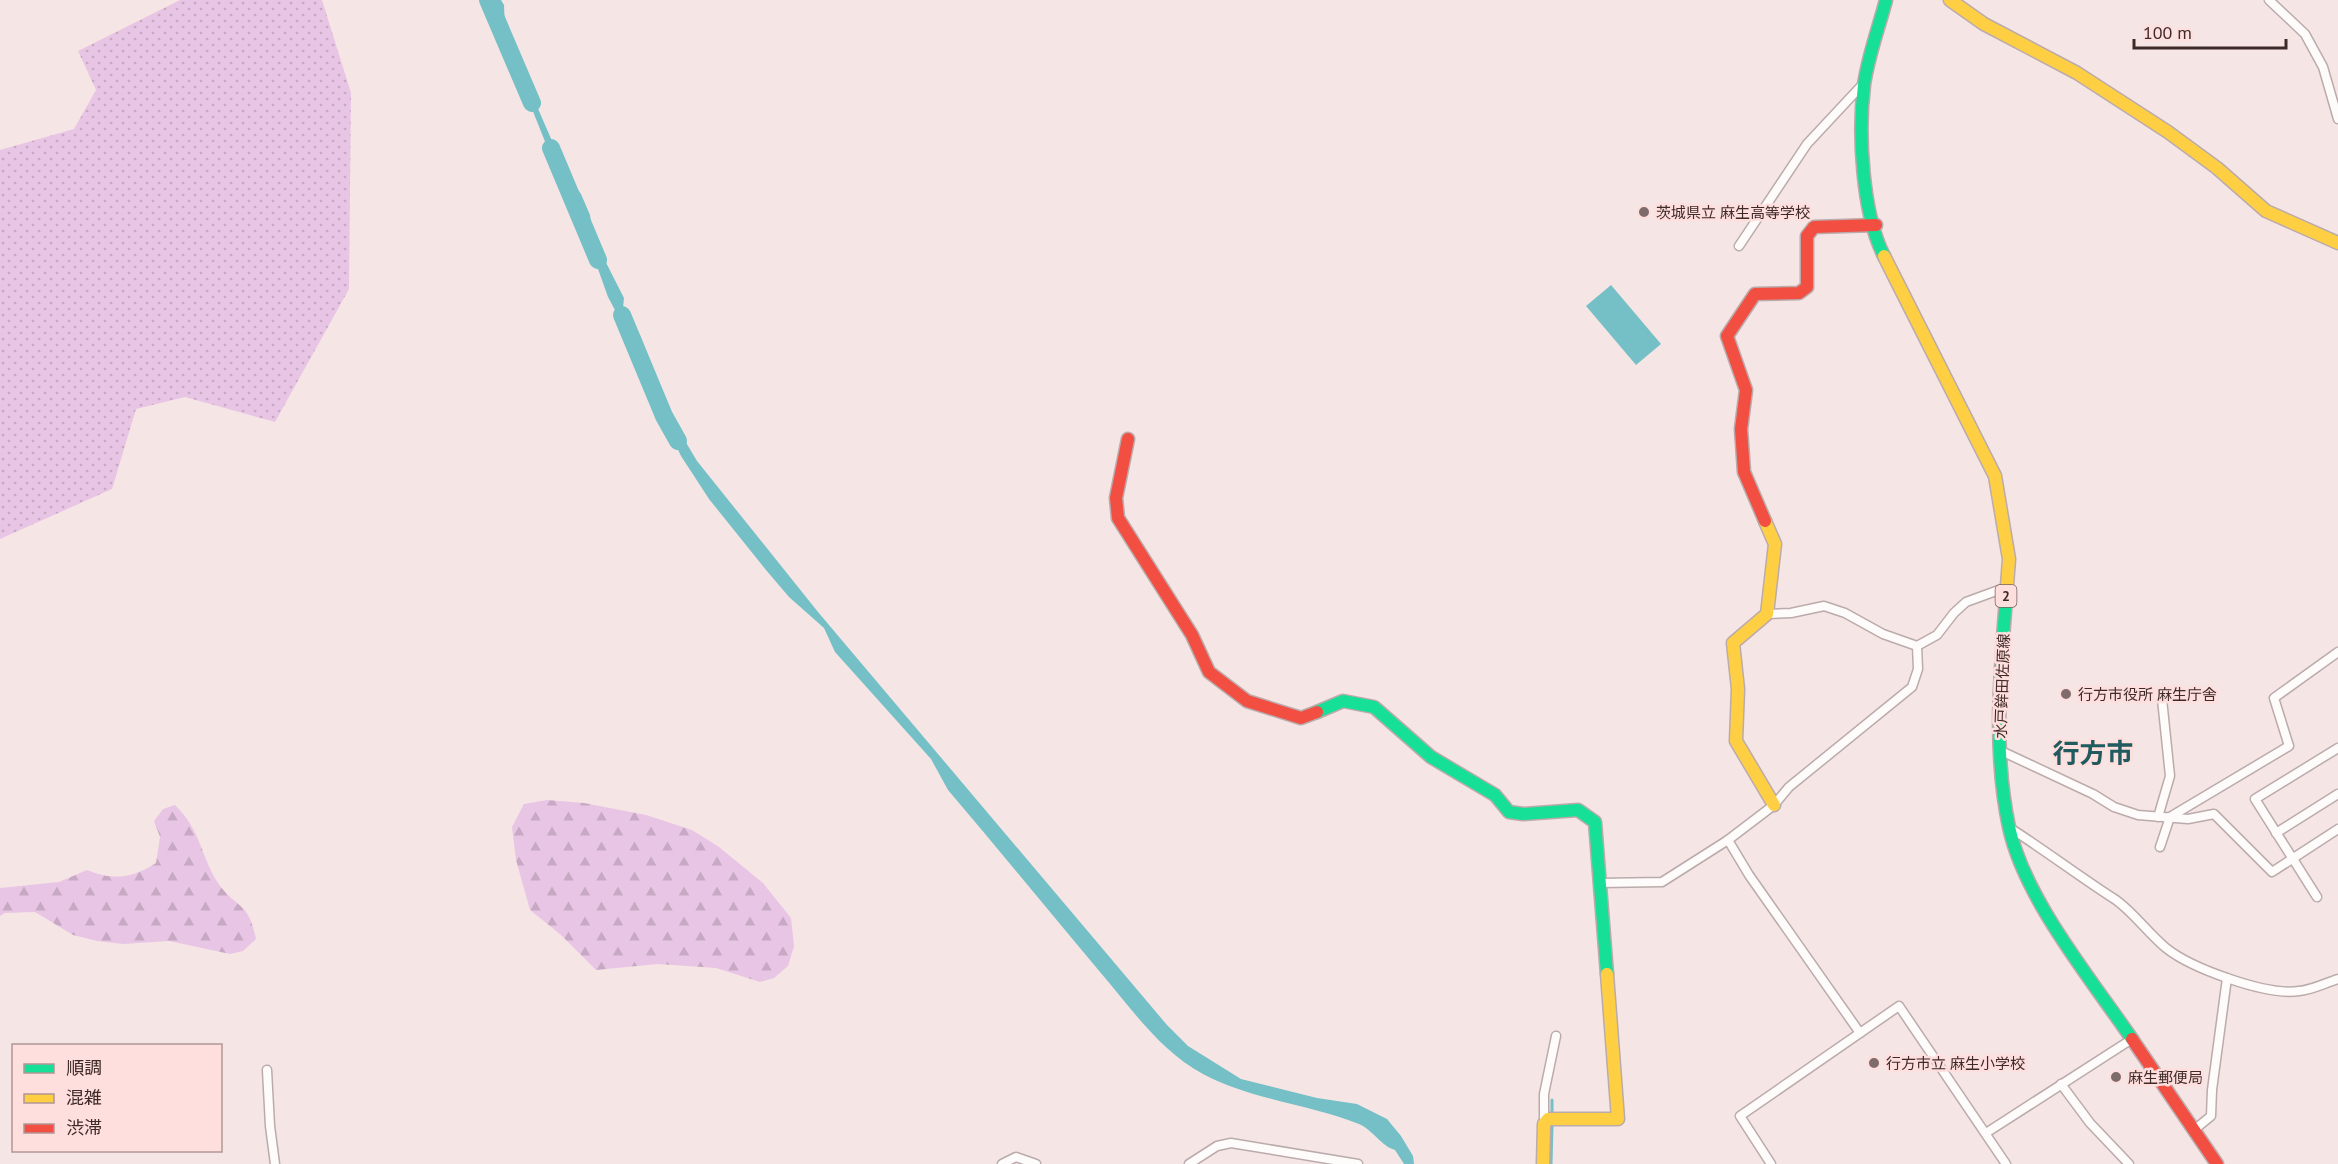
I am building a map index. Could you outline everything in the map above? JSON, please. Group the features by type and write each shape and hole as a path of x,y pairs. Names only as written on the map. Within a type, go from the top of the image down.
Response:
{"street":[{"name":"水戸鉾田佐原線","path":"1886,0 1864,84 1862,161 1867,196 1881,250 1995,476 2009,559 2000,669 2000,750 2009,828 2025,872 2051,920 2217,1164"},
{"path":"1950,0 1984,24 2077,73 2168,132 2217,168 2266,211 2338,243"},
{"path":"2269,0 2305,34 2323,67 2338,119"},
{"path":"1739,246 1807,144 1864,84"},
{"path":"1767,614 1775,543 1744,472 1741,429 1746,390 1727,336 1755,294 1799,293 1807,287 1809,278 1807,236 1814,228 1876,225"},
{"path":"1128,439 1116,498 1118,518 1192,635 1209,672 1247,701 1300,718 1343,701 1374,707 1431,757 1495,795 1509,812 1523,814 1578,810 1595,822 1618,1119 1555,1117 1544,1124"},
{"path":"1774,805 1737,741 1735,727 1738,689 1733,643 1767,614 1791,613 1824,606 1845,613 1883,634 1917,646 1937,635 1966,602 2007,587"},
{"path":"1600,883 1662,882 1728,840 1774,805 1789,787 1912,687 1918,669 1917,646"},
{"path":"2160,847 2170,817 2289,746 2274,698 2338,652"},
{"path":"2158,817 2170,776 2162,699"},
{"path":"2317,897 2255,799 2338,748"},
{"path":"2000,750 2093,794 2114,807 2138,815 2188,819 2214,814 2272,872 2338,829"},
{"path":"2276,833 2338,794"},
{"path":"2009,828 2082,874 2116,900 2166,948 2228,978 2282,992 2300,992 2338,979"},
{"path":"1728,840 1749,875 1860,1033"},
{"path":"2194,1130 2211,1116 2212,1090 2228,978"},
{"path":"1771,1164 1740,1116 1899,1006 2006,1164"},
{"path":"1543,1164 1544,1094 1556,1036"},
{"path":"1986,1133 2132,1039"},
{"path":"267,1070 275,1164"},
{"path":"2061,1084 2090,1123 2129,1164"},
{"path":"1189,1164 1217,1146 1231,1143 1358,1164"},
{"path":"1002,1164 1016,1157 1036,1164"}],"green space":[{"path":"180,0 322,0 351,93 349,289 275,422 185,397 136,409 112,489 0,539 0,150 74,129 96,90 78,51"},
{"path":"547,800 584,803 646,815 692,830 719,847 763,883 791,918 794,946 788,966 774,978 760,982 716,968 658,964 596,970 561,935 530,910 516,860 512,827 524,804"},
{"path":"175,805 196,834 218,883 241,906 249,918 256,939 243,951 230,954 169,941 123,944 97,941 73,935 35,912 5,913 0,916 0,888 59,882 87,870 114,877 131,875 156,863 160,837 154,821 163,809"}],"water":[{"path":"485,0 501,0 504,5 505,28 519,57 529,88 566,173 581,194 590,215 593,237 624,298 623,308 640,335 669,414 697,461 818,612 1167,1025 1188,1046 1241,1079 1317,1098 1357,1104 1387,1119 1413,1156 1414,1164 1404,1164 1395,1150 1385,1145 1359,1124 1222,1083 1203,1074 1173,1054 1135,1014 948,790 931,759 835,652 824,628 789,597 709,499 681,456 667,427 644,355 624,327 608,297 588,241 588,223 584,208 552,159 526,94 513,50"},
{"path":"1611,285 1661,344 1636,365 1586,306"}],"waterway":[{"path":"488,0 532,103"},
{"path":"551,148 598,260"},
{"path":"622,315 664,416 678,441"},
{"path":"1552,1100 1552,1112"},
{"path":"1551,1164 1552,1125"}],"traffic: fast":[{"path":"1884,256 1866,196 1862,149 1862,104 1871,52 1886,0"},
{"path":"2006,599 1999,742 2009,827 2017,854 2044,909 2079,964 2132,1039"},
{"path":"1317,712 1343,701 1374,707 1431,757 1495,795 1509,812 1523,814 1578,810 1595,822 1607,974"}],"traffic: slow":[{"path":"1950,0 1984,24 2077,73 2168,132 2217,168 2266,211 2338,243"},
{"path":"1884,256 1995,476 2009,559 2006,599"},
{"path":"1765,521 1775,544 1767,614 1733,643 1738,689 1736,741 1774,805"},
{"path":"1543,1164 1544,1124 1548,1119 1618,1119 1607,974"}],"traffic: jam":[{"path":"1765,521 1744,472 1741,429 1746,390 1727,336 1755,294 1799,293 1807,287 1807,236 1814,227 1876,225"},
{"path":"1128,439 1116,498 1118,518 1192,635 1209,672 1247,701 1301,718 1317,712"},
{"path":"2132,1039 2217,1164"}],"place":[{"name":"茨城県立 麻生高等学校","path":"1644,212"},
{"name":"行方市役所 麻生庁舎","path":"2066,694"},
{"name":"行方市立 麻生小学校","path":"1874,1063"},
{"name":"麻生郵便局","path":"2116,1077"}],"district":[{"name":"行方市","path":"2093,753"}]}
